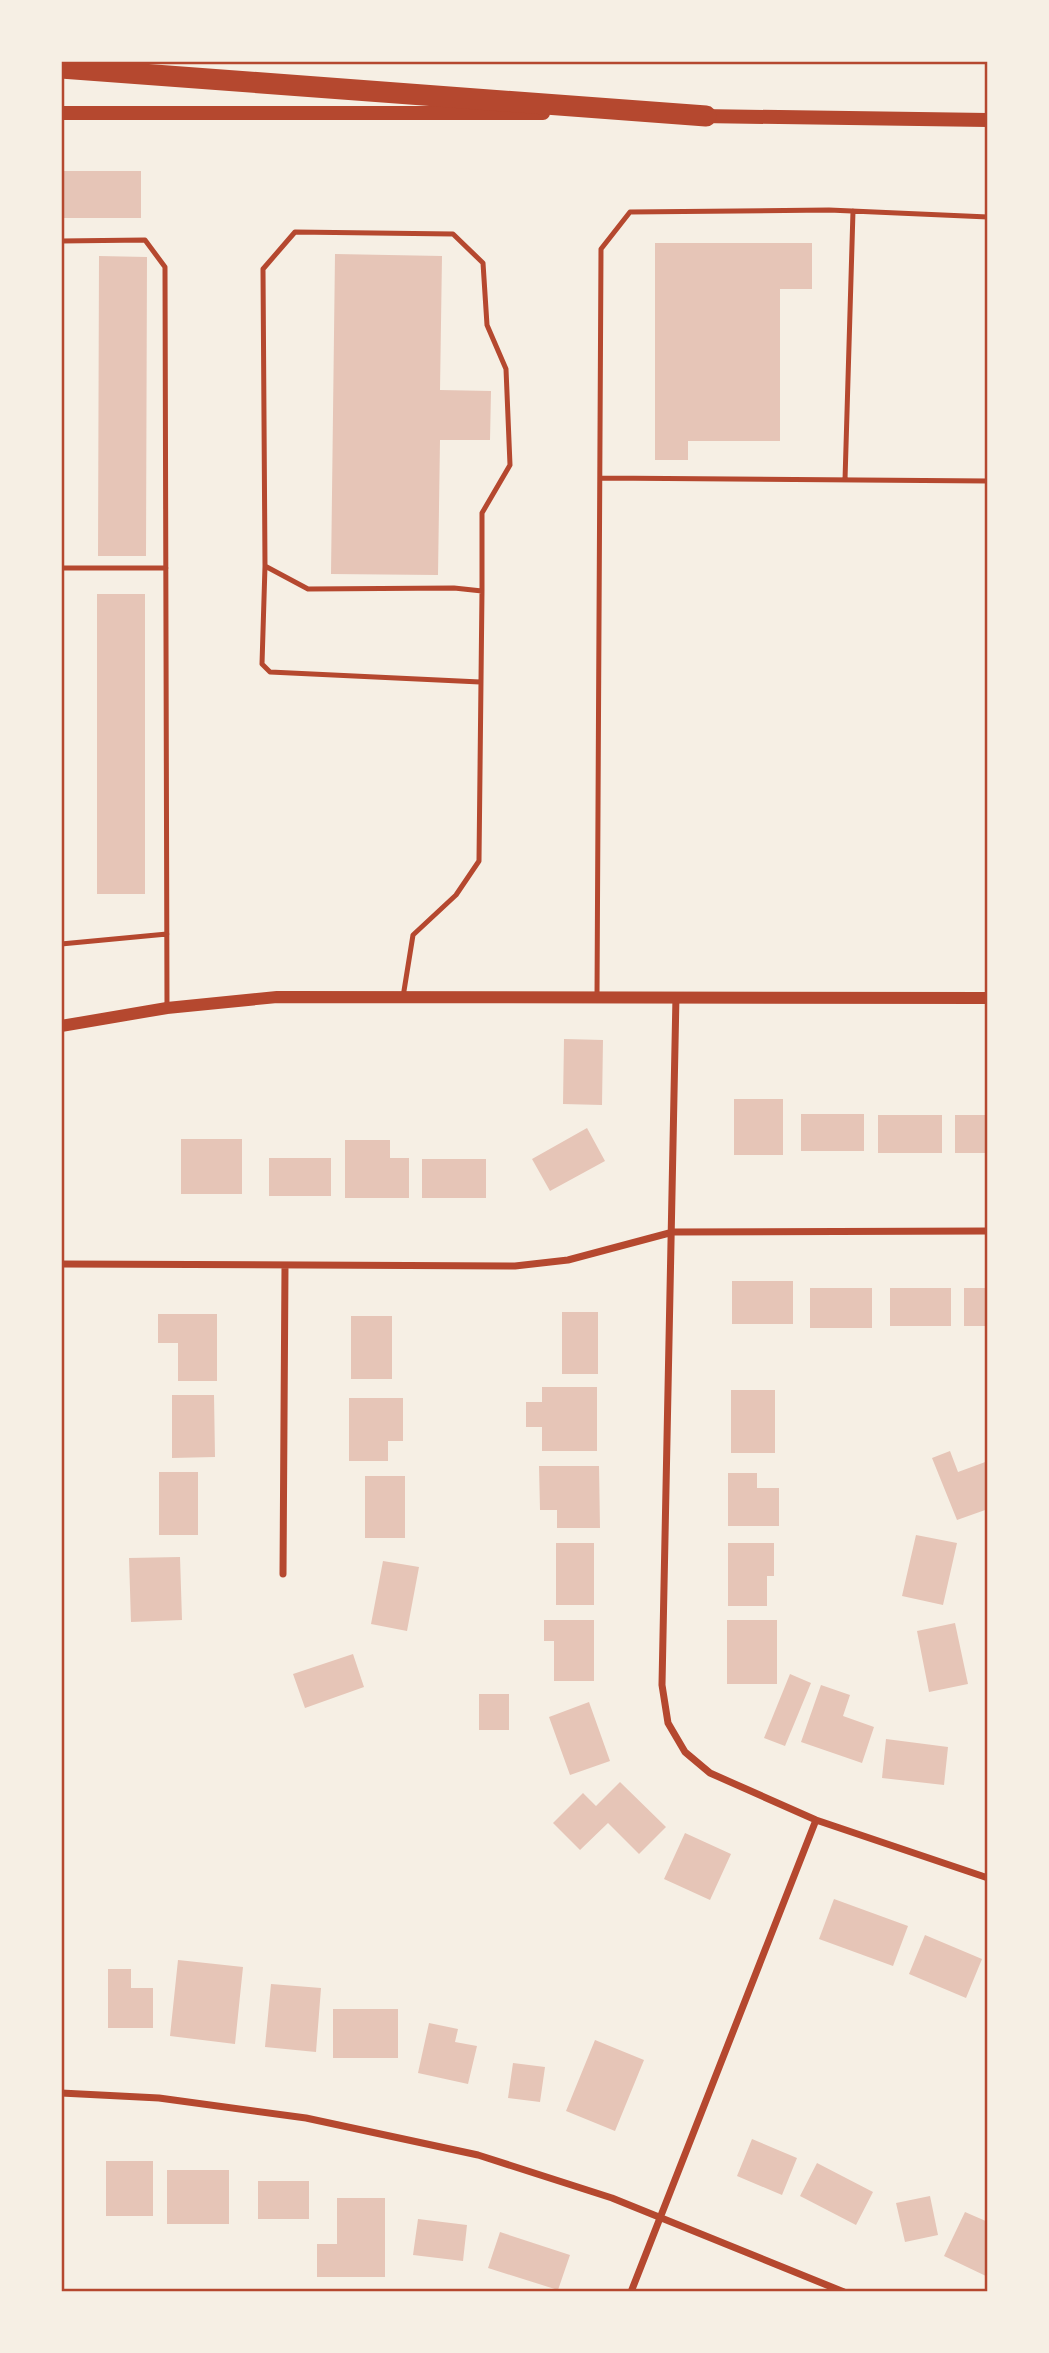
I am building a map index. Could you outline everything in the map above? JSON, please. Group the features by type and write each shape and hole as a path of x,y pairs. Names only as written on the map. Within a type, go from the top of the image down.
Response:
{"highway":[{"path":"61,68 706,116"}],"main road":[{"path":"61,113 446,112 988,120"}],"street":[{"path":"676,996 662,1685 668,1723 685,1752 710,1773 816,1820 988,1878"},
{"path":"61,1026 167,1008 277,997 988,998"},
{"path":"61,1264 515,1266 568,1260 673,1232 988,1231"},
{"path":"283,1574 285,1266"},
{"path":"631,2292 816,1820"},
{"path":"61,2093 159,2098 306,2118 478,2155 612,2198 844,2292"}],"lane":[{"path":"845,480 853,211"},
{"path":"597,996 601,249 630,212 853,211 988,217"},
{"path":"403,997 413,935 456,895 479,861 481,682 482,592 482,513 509,465 506,369 487,325 483,263 453,234 295,232 263,269 265,566 262,664 270,672 481,682"},
{"path":"61,240 145,240 165,267 167,1008"},
{"path":"601,478 988,481"},
{"path":"265,566 308,589 454,588 482,592"},
{"path":"61,568 166,568"},
{"path":"61,944 167,934"}],"building":[{"path":"61,171 141,171 141,218 61,218"},
{"path":"655,243 812,243 812,289 780,289 780,441 688,441 688,460 655,460"},
{"path":"335,254 442,256 440,390 491,391 490,440 440,440 438,575 331,574"},
{"path":"99,256 147,257 146,556 98,556"},
{"path":"97,594 145,594 145,894 97,894"},
{"path":"564,1039 603,1040 602,1105 563,1104"},
{"path":"734,1099 783,1099 783,1155 734,1155"},
{"path":"801,1114 864,1114 864,1151 801,1151"},
{"path":"878,1115 942,1115 942,1153 878,1153"},
{"path":"955,1115 988,1115 988,1153 955,1153"},
{"path":"587,1128 605,1161 550,1191 532,1159"},
{"path":"181,1139 242,1139 242,1194 181,1194"},
{"path":"345,1140 390,1140 390,1158 409,1158 409,1198 345,1198"},
{"path":"269,1158 331,1158 331,1196 269,1196"},
{"path":"422,1159 486,1159 486,1198 422,1198"},
{"path":"732,1281 793,1281 793,1324 732,1324"},
{"path":"810,1288 872,1288 872,1328 810,1328"},
{"path":"890,1288 951,1288 951,1326 890,1326"},
{"path":"964,1288 988,1288 988,1326 964,1326"},
{"path":"562,1312 598,1312 598,1374 562,1374"},
{"path":"158,1314 217,1314 217,1381 178,1381 178,1343 158,1343"},
{"path":"351,1316 392,1316 392,1379 351,1379"},
{"path":"542,1387 597,1387 597,1451 542,1451 542,1427 526,1427 526,1402 542,1402"},
{"path":"731,1390 775,1390 775,1453 731,1453"},
{"path":"172,1395 214,1395 215,1457 172,1458"},
{"path":"349,1398 403,1398 403,1441 388,1441 388,1461 349,1461"},
{"path":"950,1451 958,1472 988,1461 988,1509 957,1520 932,1458"},
{"path":"539,1466 599,1466 600,1528 557,1528 557,1510 540,1510"},
{"path":"159,1472 198,1472 198,1535 159,1535"},
{"path":"728,1473 757,1473 757,1488 779,1488 779,1526 728,1526"},
{"path":"365,1476 405,1476 405,1538 365,1538"},
{"path":"916,1535 957,1543 943,1605 902,1596"},
{"path":"556,1543 594,1543 594,1605 556,1605"},
{"path":"728,1543 774,1543 774,1576 767,1576 767,1606 728,1606"},
{"path":"180,1557 182,1620 131,1622 129,1558"},
{"path":"383,1561 419,1567 407,1631 371,1624"},
{"path":"544,1620 594,1620 594,1681 554,1681 554,1641 544,1641"},
{"path":"727,1620 777,1620 777,1684 727,1684"},
{"path":"955,1623 968,1684 929,1692 917,1631"},
{"path":"353,1654 364,1687 305,1708 293,1674"},
{"path":"790,1674 811,1683 785,1746 764,1738"},
{"path":"821,1685 850,1695 843,1716 874,1727 862,1763 801,1742"},
{"path":"479,1694 509,1694 509,1730 479,1730"},
{"path":"589,1702 610,1761 570,1775 549,1717"},
{"path":"886,1739 948,1747 944,1785 882,1778"},
{"path":"620,1782 666,1827 639,1854 608,1823 580,1850 553,1823 583,1793 596,1806"},
{"path":"685,1833 731,1854 710,1900 664,1879"},
{"path":"834,1899 908,1926 893,1966 819,1939"},
{"path":"925,1935 982,1959 966,1998 909,1974"},
{"path":"178,1960 243,1967 235,2044 170,2036"},
{"path":"108,1969 131,1969 131,1988 153,1988 153,2028 108,2028"},
{"path":"271,1984 321,1988 316,2052 265,2047"},
{"path":"333,2009 398,2009 398,2058 333,2058"},
{"path":"429,2023 458,2029 455,2042 477,2046 468,2084 418,2073"},
{"path":"595,2040 644,2060 615,2131 566,2111"},
{"path":"513,2063 545,2067 540,2102 508,2098"},
{"path":"752,2139 797,2158 782,2195 737,2176"},
{"path":"106,2161 153,2161 153,2216 106,2216"},
{"path":"817,2163 873,2192 856,2225 800,2196"},
{"path":"167,2170 229,2170 229,2224 167,2224"},
{"path":"258,2181 309,2181 309,2219 258,2219"},
{"path":"930,2196 938,2235 905,2242 896,2203"},
{"path":"337,2198 385,2198 385,2277 317,2277 317,2244 337,2244"},
{"path":"965,2212 988,2222 988,2277 944,2256"},
{"path":"418,2219 467,2225 463,2261 413,2255"},
{"path":"500,2232 570,2255 558,2290 488,2268"}]}
